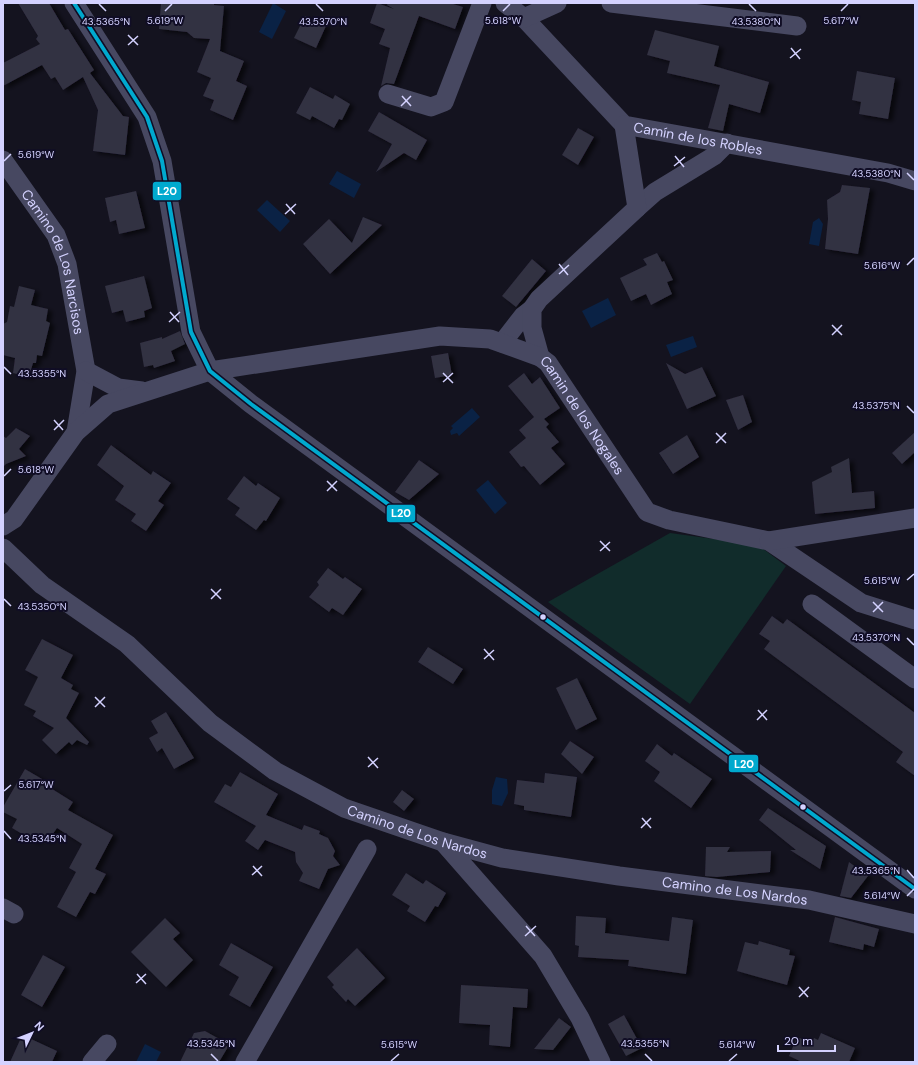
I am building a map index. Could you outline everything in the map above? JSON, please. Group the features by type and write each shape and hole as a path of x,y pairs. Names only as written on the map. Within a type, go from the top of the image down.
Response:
{"street":[{"path":"74,3 142,110 149,124 162,161 191,332 210,372 251,404 915,888"},
{"path":"388,94 430,107 444,102 482,3"},
{"name":"Camín de los Robles","path":"505,3 524,18 624,125 888,172 915,181"},
{"path":"524,18 557,3"},
{"path":"611,3 797,26"},
{"path":"624,125 637,208"},
{"path":"502,343 523,316 532,309 539,299 655,192 714,156 727,143"},
{"name":"Camino de Los Narcisos","path":"3,160 56,236 67,264 86,371 76,432"},
{"path":"532,309 532,328 540,357"},
{"name":"Camin de los Nogales","path":"76,432 108,404 210,372 440,336 490,339 540,357 548,363 647,512 669,520 769,541 861,603 915,620"},
{"path":"86,371 118,388 143,392"},
{"path":"3,526 14,519 76,432"},
{"path":"769,541 915,518"},
{"name":"Camino de Los Nardos","path":"3,548 42,585 127,644 210,723 275,771 344,808 443,842 502,858 619,876 809,900 915,924"},
{"path":"812,604 915,679"},
{"path":"443,842 543,956 580,1018 601,1062"},
{"path":"245,1062 367,849"},
{"path":"92,1062 107,1044"}],"green space":[{"path":"670,533 758,545 786,566 690,704 548,602"}],"water":[{"path":"273,3 286,11 272,39 259,32"},
{"path":"337,171 361,184 354,198 329,184"},
{"path":"267,200 290,221 280,232 257,210"},
{"path":"819,218 823,224 819,246 809,244 813,222"},
{"path":"608,298 616,315 591,328 582,311"},
{"path":"693,336 697,347 671,357 666,345"},
{"path":"472,408 480,417 459,436 457,433 451,435 450,431 453,428 451,426"},
{"path":"488,480 507,503 495,514 476,490"},
{"path":"496,777 507,779 508,793 502,806 492,804 492,790"},
{"path":"145,1044 161,1052 156,1062 136,1062"}],"building":[{"path":"18,3 49,3 65,30 68,29 94,70 90,73 123,116 129,117 125,155 93,151 98,110 83,77 63,90 55,77 51,79 42,65 3,86 3,63 40,44 36,39 38,36"},
{"path":"161,3 214,3 214,5 224,6 220,51 244,61 236,81 247,86 233,120 210,110 214,100 203,96 211,78 197,72 210,39 194,38 187,32 159,29"},
{"path":"377,3 394,9 387,5 388,3 450,3 463,7 455,29 419,16 394,84 386,83 381,86 390,48 379,44 385,29 370,23"},
{"path":"305,16 326,26 316,48 294,38"},
{"path":"655,30 719,46 714,66 769,82 760,113 729,104 723,131 708,128 720,85 667,73 670,61 647,55"},
{"path":"857,71 895,78 888,119 859,114 861,102 852,100"},
{"path":"310,87 333,99 335,95 350,104 342,120 339,119 334,128 312,116 310,120 296,113"},
{"path":"379,112 427,140 416,160 404,153 376,172 392,144 368,131"},
{"path":"578,128 594,137 578,165 562,155"},
{"path":"842,185 870,188 858,254 825,249 828,219 827,200 840,192"},
{"path":"136,191 145,228 119,234 116,220 110,222 105,198"},
{"path":"363,217 382,225 330,274 303,244 329,219 352,243"},
{"path":"657,253 662,262 664,261 673,280 667,282 672,294 651,305 646,294 631,301 620,278 647,265 643,259"},
{"path":"532,259 546,271 516,307 502,296"},
{"path":"144,276 152,308 144,311 145,317 126,322 123,310 112,313 105,286"},
{"path":"19,286 35,290 31,305 48,309 46,321 50,323 42,356 37,355 36,363 33,363 29,377 13,373 15,358 3,355 3,324 7,322 10,306 14,307"},
{"path":"180,331 185,344 171,351 175,361 154,368 153,365 144,367 140,343 162,337 162,339"},
{"path":"448,353 452,375 435,378 431,356"},
{"path":"666,363 685,374 702,367 716,396 687,409"},
{"path":"524,373 532,384 540,377 560,408 544,419 549,424 546,427 559,442 551,448 565,464 540,485 524,466 521,467 509,452 526,438 519,430 534,417 508,386"},
{"path":"743,395 752,422 738,430 726,400"},
{"path":"16,428 30,436 19,449 26,456 6,464 3,467 3,436 6,438"},
{"path":"915,432 915,452 902,464 892,453"},
{"path":"687,435 699,457 673,474 659,453"},
{"path":"111,445 151,475 153,471 171,483 158,501 164,505 146,531 131,521 136,514 115,500 124,486 97,465"},
{"path":"849,458 852,493 874,491 875,508 815,514 812,482 832,472 831,467"},
{"path":"419,460 439,474 409,500 395,492"},
{"path":"244,476 256,486 258,483 280,498 266,521 264,520 256,530 235,515 240,508 227,499"},
{"path":"328,568 343,579 345,577 362,589 343,615 332,608 329,612 309,597 319,585 317,582"},
{"path":"772,616 783,624 787,619 915,713 915,776 896,762 903,752 764,649 770,641 759,634"},
{"path":"42,639 73,655 61,678 73,685 71,689 79,693 66,718 89,742 87,745 77,740 72,745 69,742 56,754 42,740 54,728 33,716 36,711 24,705 38,677 25,670"},
{"path":"428,647 463,669 453,684 418,662"},
{"path":"577,678 597,719 576,730 556,688"},
{"path":"166,712 194,758 174,769 162,748 157,752 149,738 158,733 151,721"},
{"path":"570,741 594,757 582,774 561,754"},
{"path":"657,744 672,756 674,753 712,779 691,808 654,781 660,772 645,761"},
{"path":"25,769 42,779 41,782 73,802 68,810 113,835 95,869 106,874 95,894 90,892 76,917 57,907 76,872 69,868 82,844 57,828 48,841 40,835 36,842 12,828 17,819 3,812 3,807"},
{"path":"240,772 278,794 266,815 302,830 304,825 320,831 319,834 328,838 335,851 333,856 340,865 328,869 319,889 299,881 303,873 296,862 295,852 265,840 258,850 245,841 256,826 214,802 225,784 231,787"},
{"path":"545,773 577,777 571,817 524,810 524,806 514,804 517,780 544,783"},
{"path":"402,790 414,799 404,811 393,802"},
{"path":"768,808 826,846 820,869 790,850 796,850 759,820"},
{"path":"706,847 730,847 727,852 771,851 770,872 717,877 705,876"},
{"path":"849,862 868,876 851,898 840,896"},
{"path":"406,873 423,884 426,880 446,893 438,907 435,906 425,922 407,911 410,906 392,895"},
{"path":"576,916 606,918 605,933 669,941 672,917 693,920 686,974 628,966 629,960 578,957 579,946 575,945"},
{"path":"835,917 879,929 874,947 864,944 863,950 829,942"},
{"path":"165,918 180,933 173,939 193,960 166,987 131,952"},
{"path":"759,941 790,950 789,955 795,956 787,985 737,971 745,942 758,945"},
{"path":"231,943 273,967 250,1007 229,995 239,977 219,965"},
{"path":"357,948 385,978 355,1006 348,999 346,1002 332,987 334,985 327,977"},
{"path":"43,955 65,967 42,1007 21,995"},
{"path":"461,985 528,989 527,1008 513,1007 510,1047 489,1045 490,1025 459,1023"},
{"path":"624,1015 642,1048 626,1056 608,1024"},
{"path":"559,1018 571,1027 553,1050 534,1049"},
{"path":"205,1031 223,1041 221,1043 228,1047 219,1062 180,1062 194,1033"},
{"path":"821,1033 855,1048 849,1062 802,1062 789,1056 797,1037 812,1043 814,1038 818,1040"},
{"path":"29,1038 57,1051 52,1062 10,1062 20,1040 27,1043"}],"transit line":[{"name":"L20","path":"74,3 147,117 162,161 191,332 210,371 251,404 915,889"}]}
